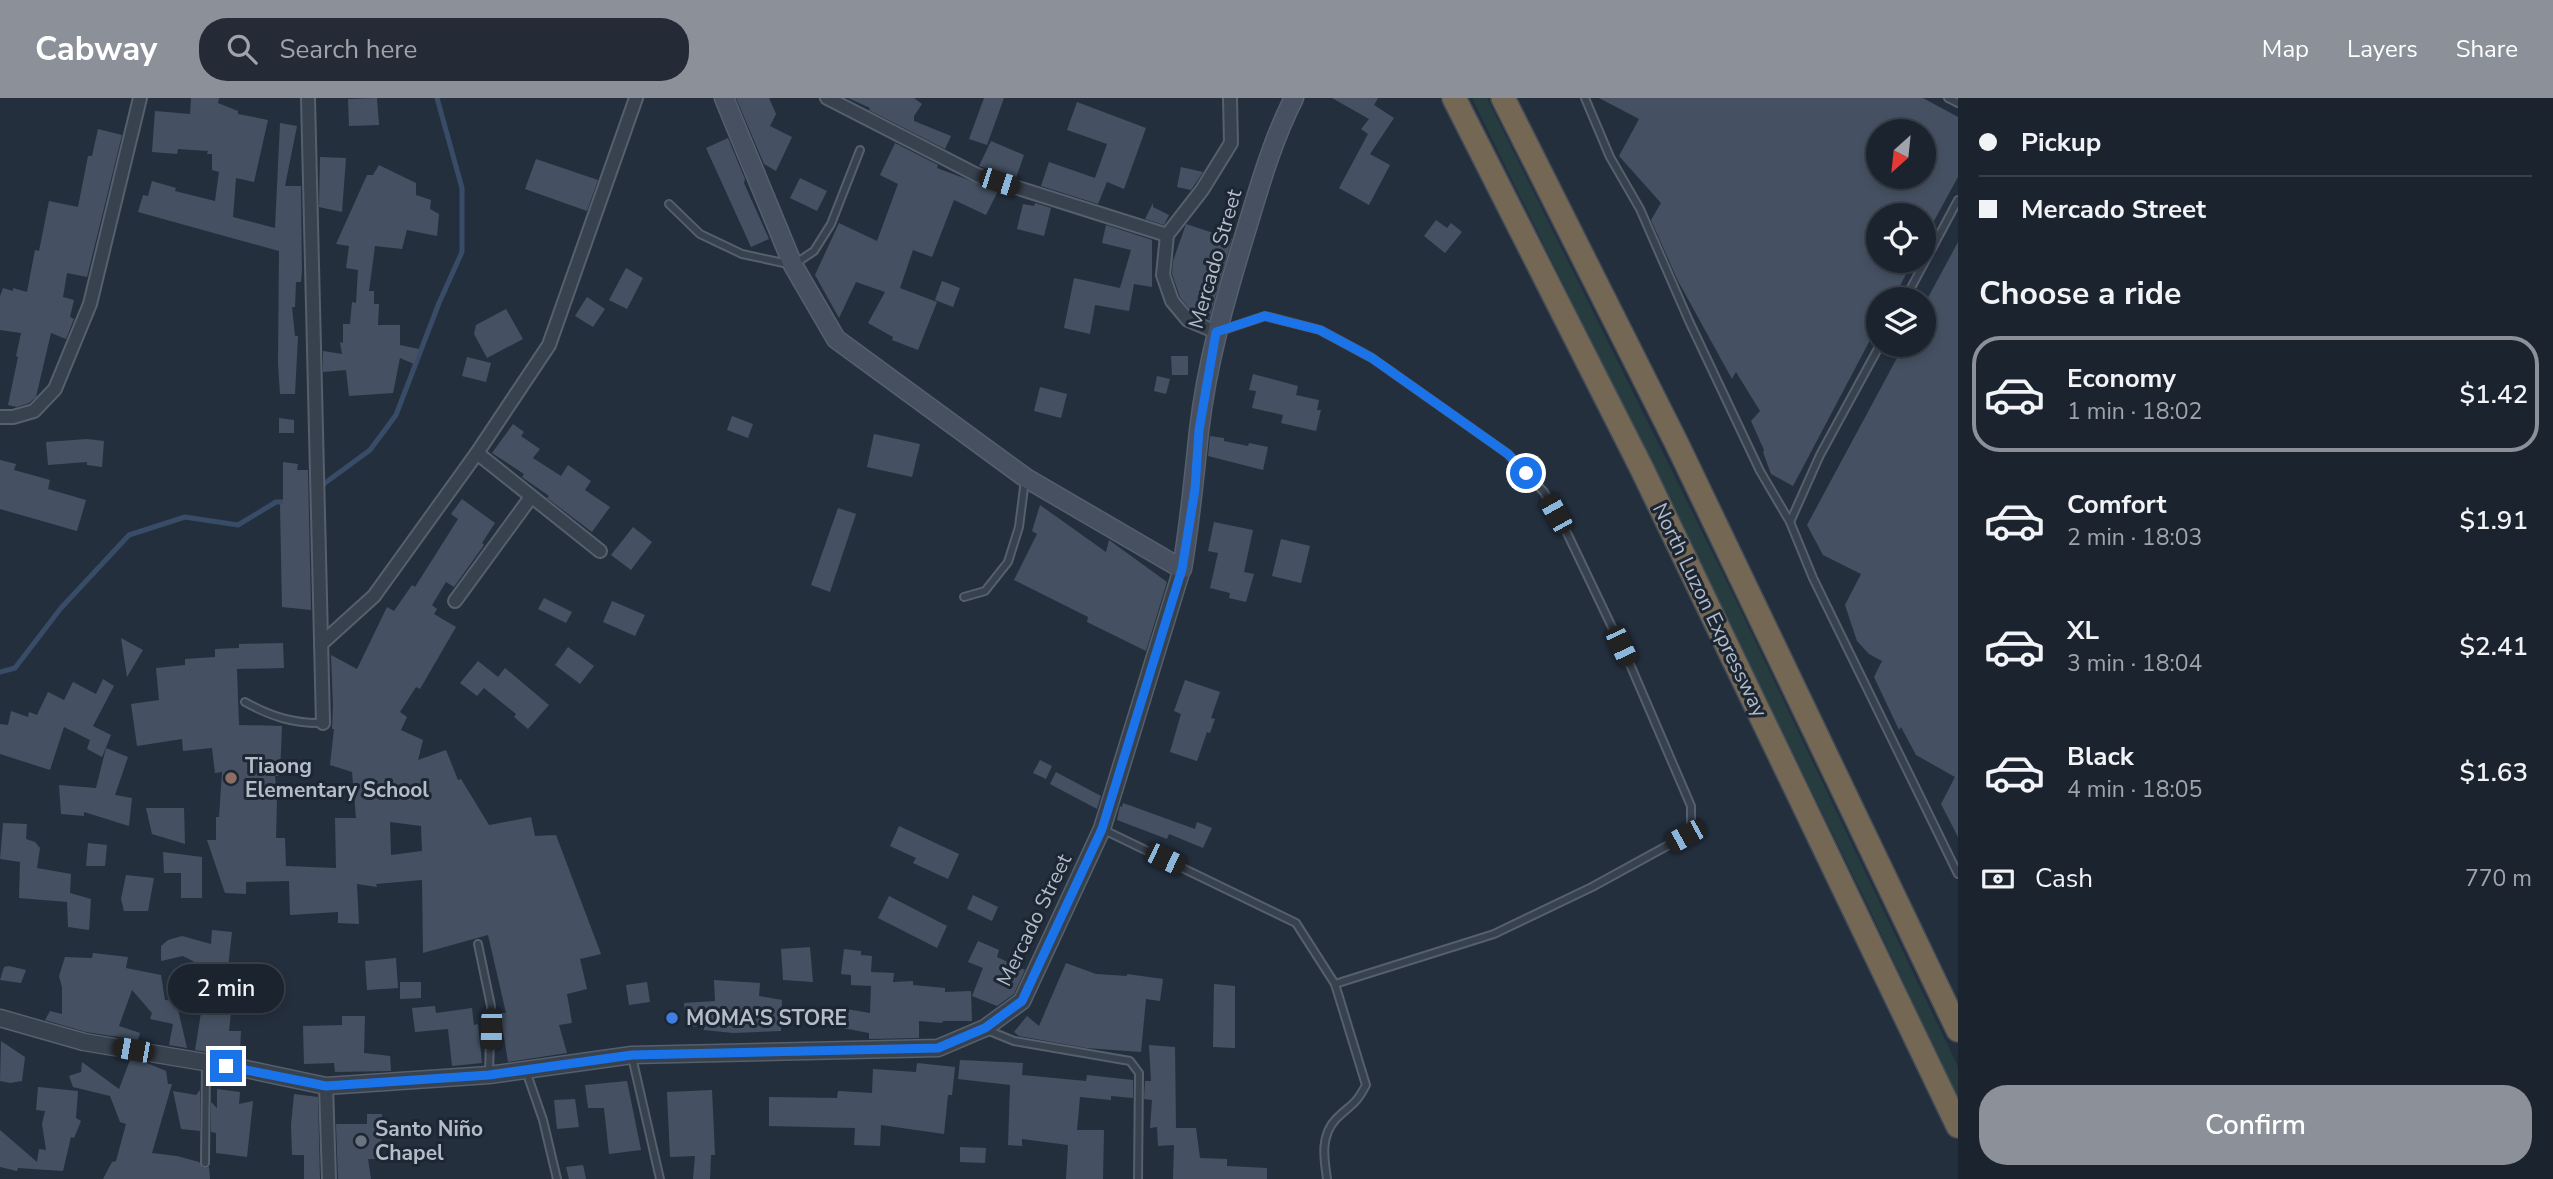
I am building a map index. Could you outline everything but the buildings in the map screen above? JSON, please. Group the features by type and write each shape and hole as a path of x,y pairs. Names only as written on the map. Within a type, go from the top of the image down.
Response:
{"highway":[{"name":"North Luzon Expressway","path":"1454,98 1641,467 1958,1126"},
{"name":"North Luzon Expressway","path":"1503,98 1677,444 1958,1030"}],"main road":[{"path":"724,98 793,265 836,339 1026,478 1182,569"},
{"name":"Mercado Street","path":"1182,569 1195,489 1199,430 1216,332 1261,183 1284,117 1294,98"}],"street":[{"path":"0,416 13,417 34,411 55,390 90,304 140,98"},
{"path":"307,98 323,723"},
{"path":"321,644 374,596 477,453 549,345 636,98"},
{"path":"827,98 977,175 1167,235"},
{"path":"1216,332 1188,320 1172,301 1163,275 1167,235 1202,190 1231,143 1230,98"},
{"path":"477,453 600,551"},
{"path":"455,601 531,497"},
{"name":"Mercado Street","path":"0,1018 84,1042 326,1086 489,1075 632,1055 938,1048 985,1028 1022,1001 1102,829 1182,569"},
{"path":"326,1086 329,1179"}],"lane":[{"path":"1586,98 1610,157 1640,209 1760,471 1790,522 1813,578 1958,874"},
{"path":"1948,98 1958,103"},
{"path":"669,204 700,234 742,254 793,265 814,251 831,224 860,150"},
{"path":"1911,287 1958,200"},
{"path":"1216,332 1265,316 1320,330 1372,358 1508,454 1544,492 1568,536 1632,669 1691,806 1691,824 1685,836 1592,887 1494,934 1335,985"},
{"path":"1790,522 1820,455 1873,357"},
{"path":"964,597 985,591 1008,562 1018,527 1026,478"},
{"path":"245,702 279,718 323,723"},
{"path":"1102,829 1296,923 1335,985 1366,1085 1356,1103 1335,1121 1323,1144 1327,1179"},
{"path":"478,944 491,1006 489,1075"},
{"path":"985,1028 1014,1041 1130,1061 1139,1073 1138,1179"},
{"path":"632,1055 660,1179"},
{"path":"205,1163 206,1063"},
{"path":"526,1071 543,1120 557,1179"}],"green space":[{"path":"1472,98 1487,98 1727,582 1958,1067 1958,1099 1868,906"}],"waterway":[{"path":"320,489 370,450 396,415 439,303 462,252 462,188 437,98"},
{"path":"0,672 15,668 61,608 129,535 185,517 238,525 276,502 289,502"}],"place":[{"name":"Tiaong Elementary School","path":"231,778"},
{"name":"MOMA'S STORE","path":"672,1018"},
{"name":"Santo Niño Chapel","path":"361,1141"}],"route":[{"path":"226,1066 326,1086 489,1075 632,1055 938,1048 985,1028 1022,1001 1102,829 1182,569 1195,489 1199,430 1216,332 1265,316 1320,330 1372,358 1508,454 1526,473"}]}
